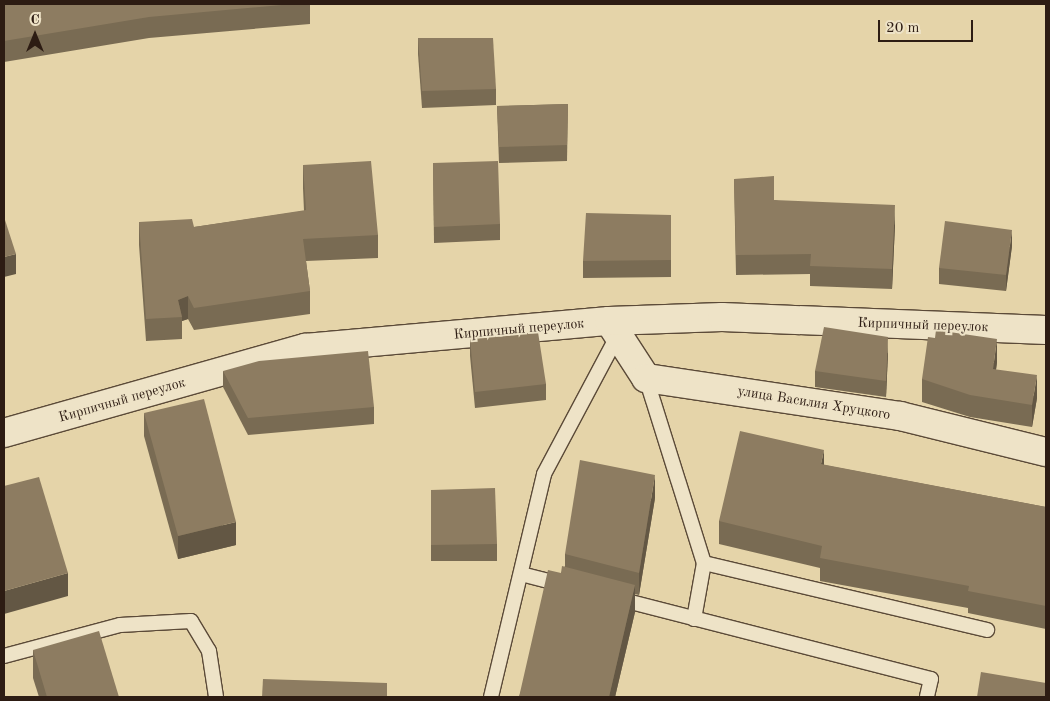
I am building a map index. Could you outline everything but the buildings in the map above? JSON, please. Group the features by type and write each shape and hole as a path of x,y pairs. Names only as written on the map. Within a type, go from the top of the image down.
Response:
{"street":[{"name":"Кирпичный переулок","path":"4,433 305,348 613,328 722,317 1046,330"},
{"path":"613,328 646,378"},
{"name":"улица Василия Хруцкого","path":"646,378 900,416 1046,452"}],"lane":[{"path":"491,697 544,474 613,328"},
{"path":"646,378 704,563 694,618"},
{"path":"704,563 987,630"},
{"path":"521,574 579,589"},
{"path":"608,596 931,679 927,697"},
{"path":"4,656 120,625 191,621 209,651 216,697"}]}
